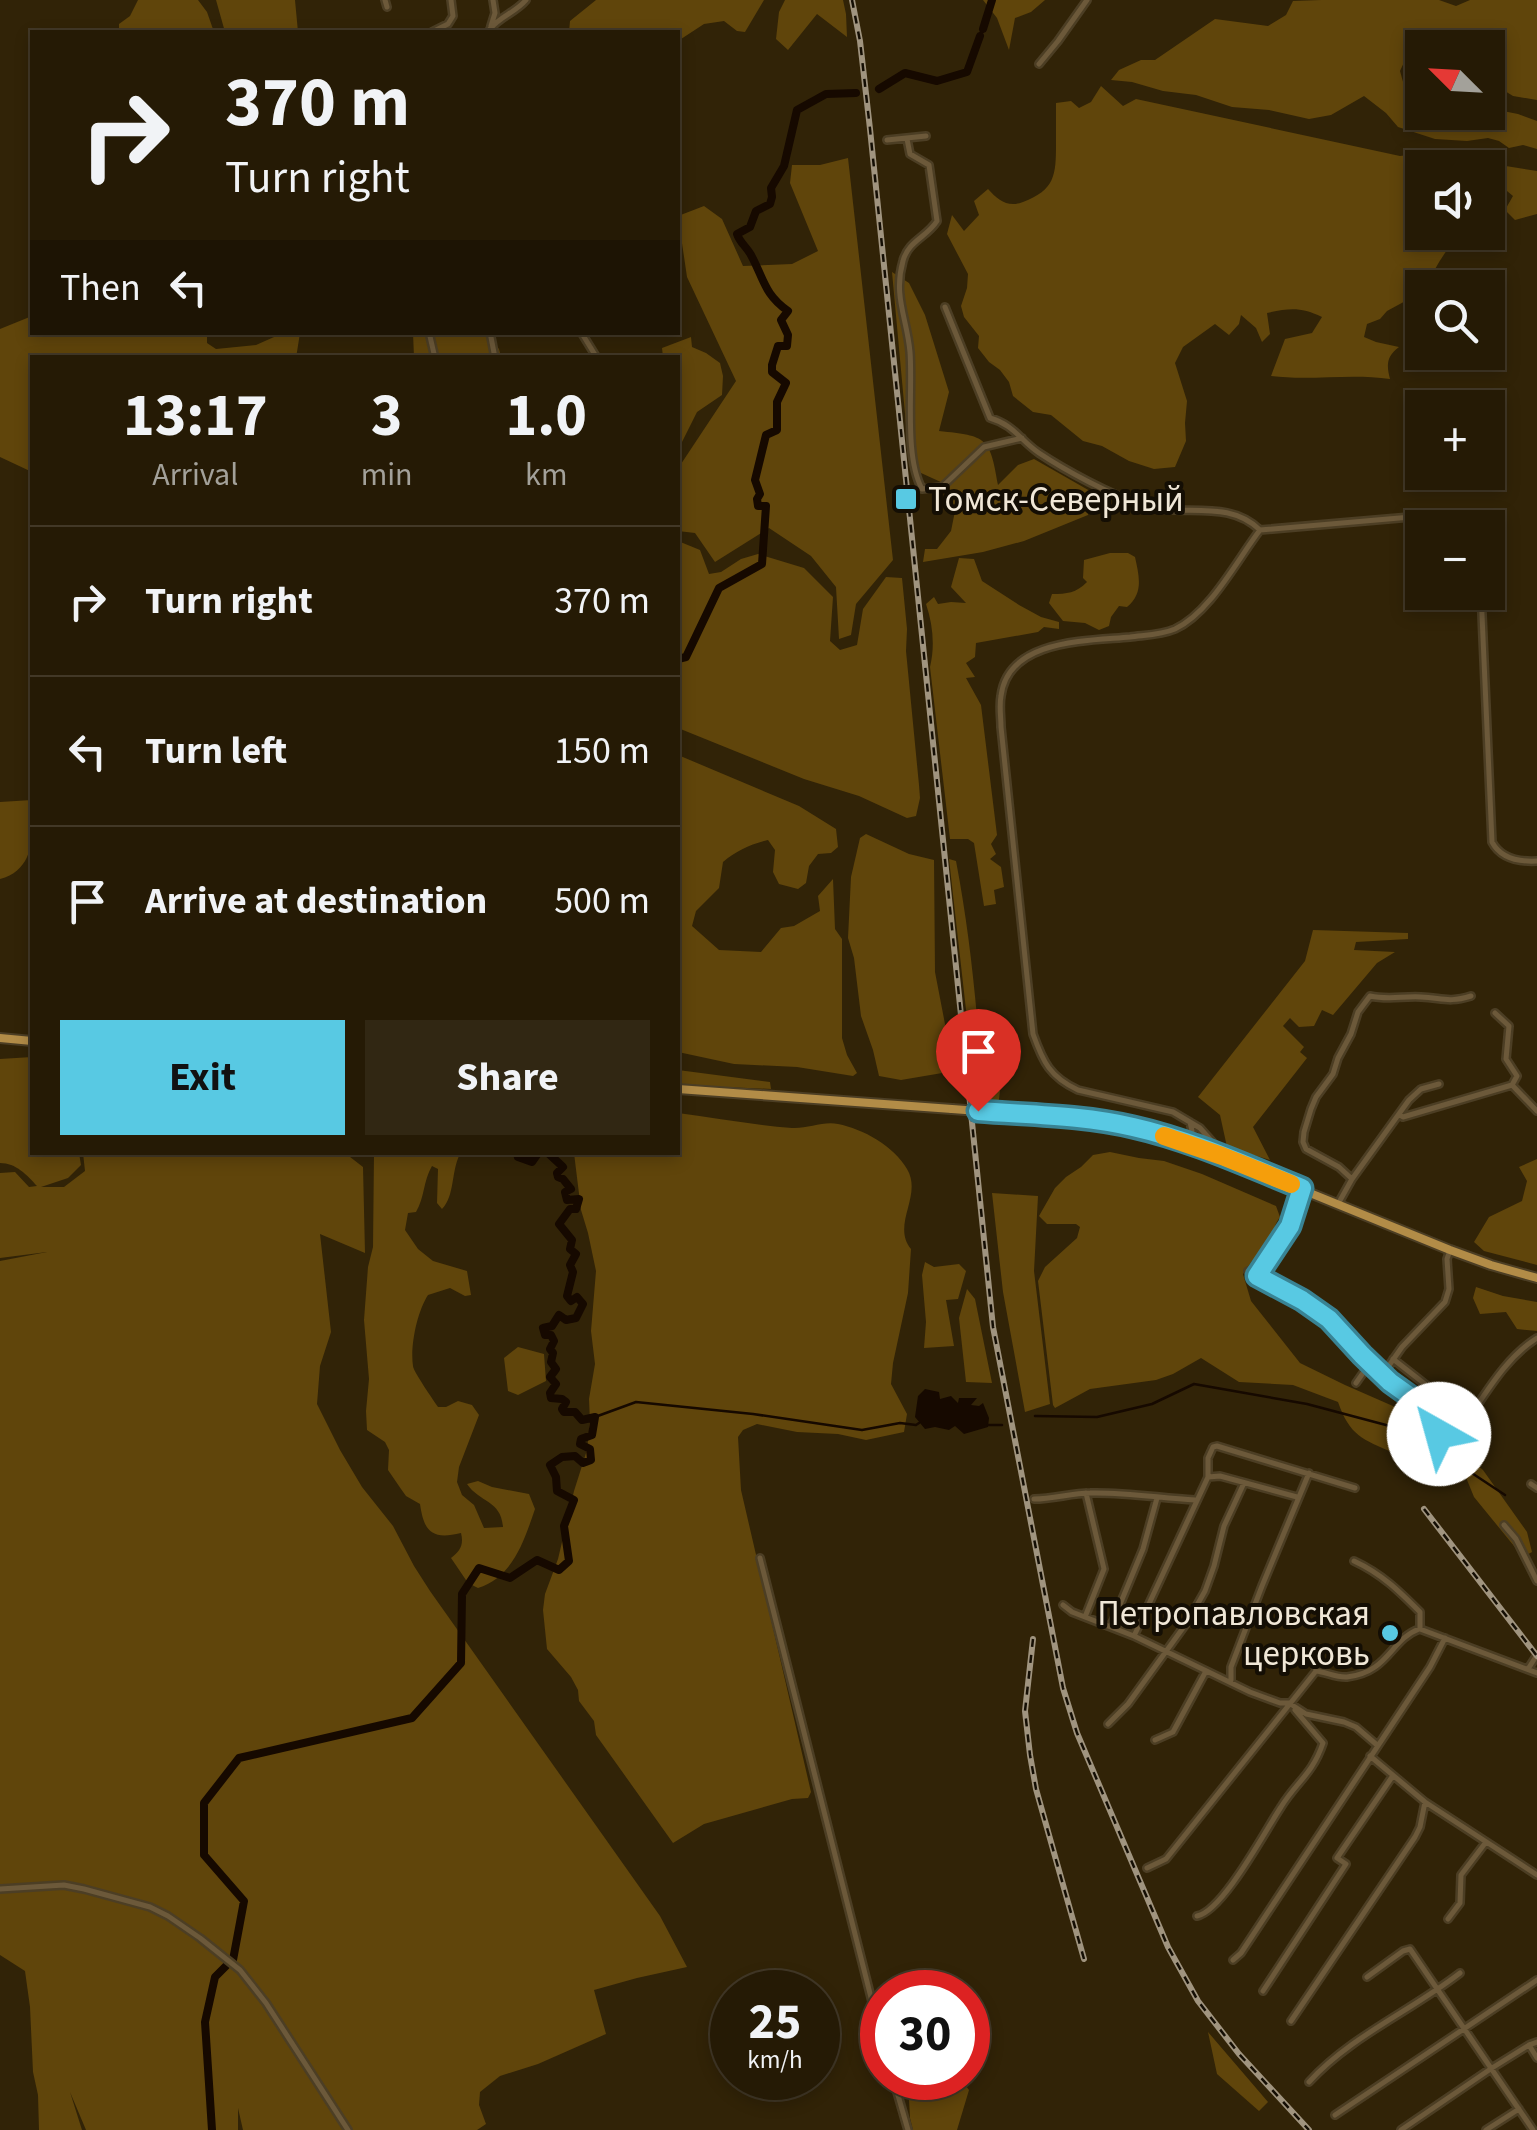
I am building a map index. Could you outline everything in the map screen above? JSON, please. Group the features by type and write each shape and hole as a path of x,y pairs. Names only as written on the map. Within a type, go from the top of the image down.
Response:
{"main road":[{"path":"0,1038 30,1040"},
{"path":"680,1090 1006,1113 1137,1128 1230,1158 1450,1250 1537,1278"}],"street":[{"path":"436,30 453,16 451,0"},
{"path":"490,30 493,0"},
{"path":"491,30 499,18 526,0"},
{"path":"1039,64 1087,0"},
{"path":"887,140 926,136"},
{"path":"907,138 910,154 929,165 937,221 906,250 898,290 910,352 915,478 922,489 942,487 984,447 1022,438"},
{"path":"945,307 990,418 1005,422 1054,462 1142,505 1236,514 1260,530 1405,517"},
{"path":"1230,1158 1188,1119 1078,1090 1048,1068 1040,1054 1033,1034 1000,696 1011,671 1024,658 1044,648 1176,629 1200,610 1260,530"},
{"path":"1482,610 1492,842 1507,857 1537,862"},
{"path":"1352,1180 1306,1150 1303,1142 1316,1097 1333,1074 1358,1012 1370,996 1386,1000 1418,996 1454,1001 1471,996"},
{"path":"1399,1115 1512,1085 1517,1076 1506,1059 1509,1026 1495,1013"},
{"path":"1338,1204 1399,1115 1421,1089 1439,1084"},
{"path":"1512,1085 1537,1110"},
{"path":"1187,1142 1192,1132 1188,1119"},
{"path":"1257,1276 1290,1226 1302,1188"},
{"path":"1383,1374 1415,1332 1446,1302 1450,1250"},
{"path":"1248,1271 1329,1319 1370,1362 1422,1406 1437,1423 1439,1434 1469,1454"},
{"path":"1393,1359 1470,1416 1518,1353 1537,1338"},
{"path":"1356,1383 1370,1362"},
{"path":"1134,1636 1208,1477 1208,1458 1214,1447 1355,1488"},
{"path":"1231,1681 1231,1667 1309,1473"},
{"path":"1208,1477 1220,1476 1298,1497"},
{"path":"1108,1724 1128,1704 1188,1621 1204,1591 1224,1526 1244,1483"},
{"path":"1085,1617 1104,1570 1086,1493"},
{"path":"1034,1500 1118,1493 1196,1500"},
{"path":"1111,1626 1143,1549 1156,1498"},
{"path":"1504,1525 1516,1539 1537,1580"},
{"path":"760,1558 864,1970"},
{"path":"1354,1561 1390,1582 1420,1612 1420,1629"},
{"path":"1063,1605 1250,1692 1289,1704 1306,1714 1344,1722 1378,1745"},
{"path":"1147,1868 1166,1859 1316,1667 1344,1678 1376,1668 1409,1634 1420,1629 1537,1672"},
{"path":"1233,1960 1445,1638"},
{"path":"1528,1669 1537,1655"},
{"path":"1155,1740 1173,1732 1206,1671"},
{"path":"1197,1916 1203,1916 1214,1906 1282,1804 1312,1770 1323,1743 1289,1704"},
{"path":"1370,1756 1426,1802 1537,1876"},
{"path":"1263,1991 1346,1864 1337,1858 1392,1777"},
{"path":"1291,2021 1415,1837 1426,1802"},
{"path":"1448,1920 1460,1903 1461,1874 1486,1842"},
{"path":"0,1889 64,1885 150,1907 200,1938 240,1970 348,2130"},
{"path":"1367,1977 1410,1948 1533,2130"},
{"path":"1309,2082 1328,2061 1460,1973"},
{"path":"1337,2114 1537,1980"},
{"path":"1401,2130 1537,2042"},
{"path":"1529,2044 1537,2058"},
{"path":"899,2100 908,2130"},
{"path":"1486,2130 1518,2109"}],"shaded area":[{"path":"138,0 198,0 213,30 119,30 119,24 130,16"},
{"path":"216,0 295,0 298,30 224,30"},
{"path":"596,0 764,0 745,32 724,21 704,24 680,40 680,30 569,30 570,21"},
{"path":"785,0 843,0 847,37 817,14 788,50 776,39 779,12"},
{"path":"983,0 1045,0 1031,12 1015,18 1009,50 997,18"},
{"path":"1439,0 1456,6 1470,0 1537,0 1537,100 1505,91 1505,30 1405,30 1405,60 1400,71 1405,89 1405,129 1364,96 1331,115 1309,119 1232,107 1196,95 1111,80 1119,70 1141,60 1155,60 1215,19 1268,26 1286,15 1293,1"},
{"path":"1101,86 1123,106 1136,99 1405,155 1405,250 1447,250 1434,270 1405,270 1405,301 1367,324 1364,337 1399,347 1388,361 1390,379 1271,376 1285,339 1312,333 1322,317 1308,311 1267,313 1270,334 1262,342 1256,328 1241,315 1229,335 1215,324 1183,347 1175,363 1187,401 1186,441 1175,467 1154,469 1083,441 1051,415 1033,412 1013,396 1009,382 978,348 979,336 964,317 961,306 968,274 947,234 952,215 964,231 979,215 974,201 988,189 1000,200 1013,204 1042,192 1052,180 1055,164 1056,103 1071,101 1079,108 1091,102"},
{"path":"1505,111 1537,121 1537,149 1523,145 1509,148 1488,138 1435,139 1407,130 1505,130"},
{"path":"848,158 893,560 856,604 851,635 839,639 836,587 811,556 769,528 715,562 695,533 680,531 680,465 736,381 687,277 680,215 704,206 722,219 743,266 792,264 818,251 790,183 792,165 820,165"},
{"path":"1505,166 1537,171 1537,214 1515,220 1505,210 1513,196 1505,189"},
{"path":"892,272 909,283 925,315 949,392 939,431 984,442 998,485 1018,465 1034,459 1097,495 1092,498 1088,515 1024,541 923,562 925,549 937,549 951,531 955,511 943,483 910,468"},
{"path":"30,317 30,335 207,335 207,343 216,349 256,345 278,335 300,335 296,355 30,355 30,471 0,457 0,329"},
{"path":"413,335 486,335 500,355 414,355"},
{"path":"691,337 692,347 720,363 723,376 722,395 697,412 680,446 680,355 663,355 662,348"},
{"path":"680,542 700,550 709,574 758,554 804,568 833,597 830,641 840,650 857,645 863,609 886,577 902,578 920,798 916,816 907,818 859,796 804,779 680,729"},
{"path":"1110,553 1135,557 1139,584 1132,602 1127,607 1119,606 1109,626 1099,630 1085,623 1063,621 1049,603 1052,594 1079,589 1087,582 1083,578 1084,560"},
{"path":"959,558 974,559 982,581 1019,605 1059,622 1059,629 1044,627 1038,632 976,643 975,657 966,663 975,677 966,678 981,705 997,835 991,844 996,854 990,859 1001,867 1004,887 994,890 996,904 984,906 974,843 950,839 930,667 932,636 926,604 934,597 938,604 966,603 951,587"},
{"path":"680,756 799,806 836,829 838,847 831,853 818,854 809,866 806,883 798,889 779,884 773,872 775,850 768,840 733,854 723,862 719,888 696,911 692,926 719,950 761,952 781,928 794,926 820,911 818,896 833,879 835,929 842,939 842,1038 857,1073 853,1076 797,1067 734,1064 680,1052"},
{"path":"30,800 27,858 12,874 0,879 0,802"},
{"path":"866,834 909,854 934,860 935,972 954,1071 901,1080 879,1076 861,1016 848,938 851,877 860,838"},
{"path":"949,859 956,861 965,916 982,1081 1000,1091 998,1107 974,1104 976,1095 971,1089 970,1045"},
{"path":"1313,930 1408,933 1408,939 1356,942 1354,950 1395,952 1377,963 1333,1015 1322,1010 1314,1026 1299,1027 1290,1018 1283,1026 1304,1047 1300,1052 1307,1058 1253,1127 1270,1160 1227,1147 1220,1115 1198,1097 1305,961"},
{"path":"30,1057 30,1155 79,1155 81,1165 68,1178 41,1187 64,1187 85,1171 83,1155 348,1155 363,1167 365,1253 320,1234 331,1332 320,1366 317,1404 362,1487 393,1526 430,1591 660,1916 687,1967 594,1990 606,2034 500,2076 480,2092 479,2105 486,2124 477,2130 243,2130 238,2108 238,2130 86,2130 70,2092 82,2130 39,2130 25,1971 0,1955 0,1261 47,1252 0,1258 0,1173 15,1172 29,1187 37,1186 16,1167 0,1163 0,1059"},
{"path":"680,1070 770,1082 771,1089 680,1085"},
{"path":"680,1113 792,1128 848,1126 894,1153 911,1179 904,1230 911,1249 908,1293 891,1384 907,1414 904,1432 866,1440 757,1424 738,1437 741,1490 811,1792 808,1798 704,1824 673,1843 596,1735 594,1721 579,1701 571,1677 547,1649 545,1594 587,1450 595,1364 591,1331 596,1271 581,1210 574,1155 680,1155"},
{"path":"1110,1152 1164,1161 1276,1206 1280,1217 1265,1255 1252,1261 1243,1274 1251,1301 1300,1363 1402,1410 1483,1470 1527,1532 1532,1552 1523,1557 1474,1497 1465,1475 1451,1465 1414,1450 1403,1448 1394,1453 1373,1444 1353,1429 1338,1402 1293,1385 1239,1382 1201,1358 1156,1380 1090,1389 1055,1408 1038,1281 1045,1267 1077,1238 1080,1227 1047,1224 1039,1216 1066,1177 1093,1155"},
{"path":"374,1155 460,1155 446,1204 442,1209 437,1203 438,1169 432,1166 416,1212 408,1213 405,1230 418,1249 433,1261 467,1271 471,1295 450,1288 428,1295 415,1329 413,1366 438,1407 458,1401 472,1405 479,1415 457,1482 462,1495 474,1505 484,1528 503,1527 501,1518 467,1484 478,1481 529,1494 535,1509 509,1567 478,1588 468,1583 451,1558 460,1547 461,1533 431,1532 420,1504 406,1496 388,1470 389,1450 385,1442 367,1430 369,1379 364,1320 373,1247"},
{"path":"1537,1159 1537,1265 1484,1251 1474,1242 1489,1217 1522,1201 1527,1181 1519,1167"},
{"path":"992,1193 1038,1196 1034,1271 1050,1404 1025,1412 1003,1292"},
{"path":"925,1262 934,1267 959,1264 966,1271 958,1299 946,1300 954,1346 924,1348"},
{"path":"1476,1287 1537,1302 1537,1331 1517,1329 1506,1312 1480,1314 1473,1298"},
{"path":"967,1289 975,1299 992,1383 966,1382 959,1318"},
{"path":"518,1347 544,1354 546,1381 518,1395 508,1391 504,1358"},
{"path":"925,1389 939,1392 940,1399 951,1396 958,1403 959,1398 977,1398 971,1405 983,1403 988,1427 964,1434 955,1426 949,1430 925,1429 915,1417 918,1396"},
{"path":"1208,2032 1268,2102 1259,2111 1217,2074"},
{"path":"909,2100 966,2100 957,2130 913,2130"}],"waterway":[{"path":"983,29 992,0"},
{"path":"879,89 905,73 937,81 967,72 980,36"},
{"path":"680,658 686,657 719,588 762,564 766,506 758,506 760,494 755,480 766,435 777,430 777,402 786,383 772,372 772,365 778,346 787,346 788,335 781,320 788,311 769,292 737,234 750,227 756,211 770,204 771,188 784,166 797,110 826,94 856,93"},
{"path":"519,1155 532,1162 537,1155"},
{"path":"233,1960 244,1901 204,1855 204,1803 239,1758 412,1718 461,1663 462,1594 479,1568 510,1578 537,1560 559,1570 569,1561 564,1526 574,1500 557,1491 550,1465 562,1457 575,1456 583,1463 591,1460 590,1449 580,1444 581,1439 592,1435 595,1417 582,1420 575,1412 564,1412 566,1402 551,1398 550,1393 556,1384 550,1377 556,1369 550,1349 554,1341 543,1328 552,1326 559,1315 566,1320 576,1318 583,1304 577,1297 571,1301 567,1296 573,1272 570,1265 576,1254 570,1249 572,1240 559,1224 570,1209 576,1209 579,1199 567,1200 565,1192 571,1189 557,1173 563,1167 550,1155"},
{"path":"1035,1416 1097,1417 1152,1404 1194,1384 1307,1404 1386,1425 1440,1452 1505,1495"},
{"path":"595,1417 636,1402 862,1430 919,1423"},
{"path":"988,1425 1002,1425"},
{"path":"212,2130 205,2022 215,1977 226,1966"}],"railway":[{"path":"852,0 870,129 993,1327 1063,1688 1077,1733 1168,1947 1198,2001 1239,2054 1309,2130"},
{"path":"1424,1509 1537,1656"},
{"path":"1033,1639 1025,1711 1030,1755 1084,1959"}],"slow traffic":[{"path":"1164,1136 1291,1184"}],"place":[{"name":"Томск-Северный","path":"906,499"},
{"name":"Петропавловская церковь","path":"1390,1633"}],"route":[{"path":"978,1111 1076,1118 1137,1128 1187,1142 1302,1188 1290,1226 1257,1276 1329,1319 1390,1382 1418,1402 1437,1423 1439,1434"}]}
